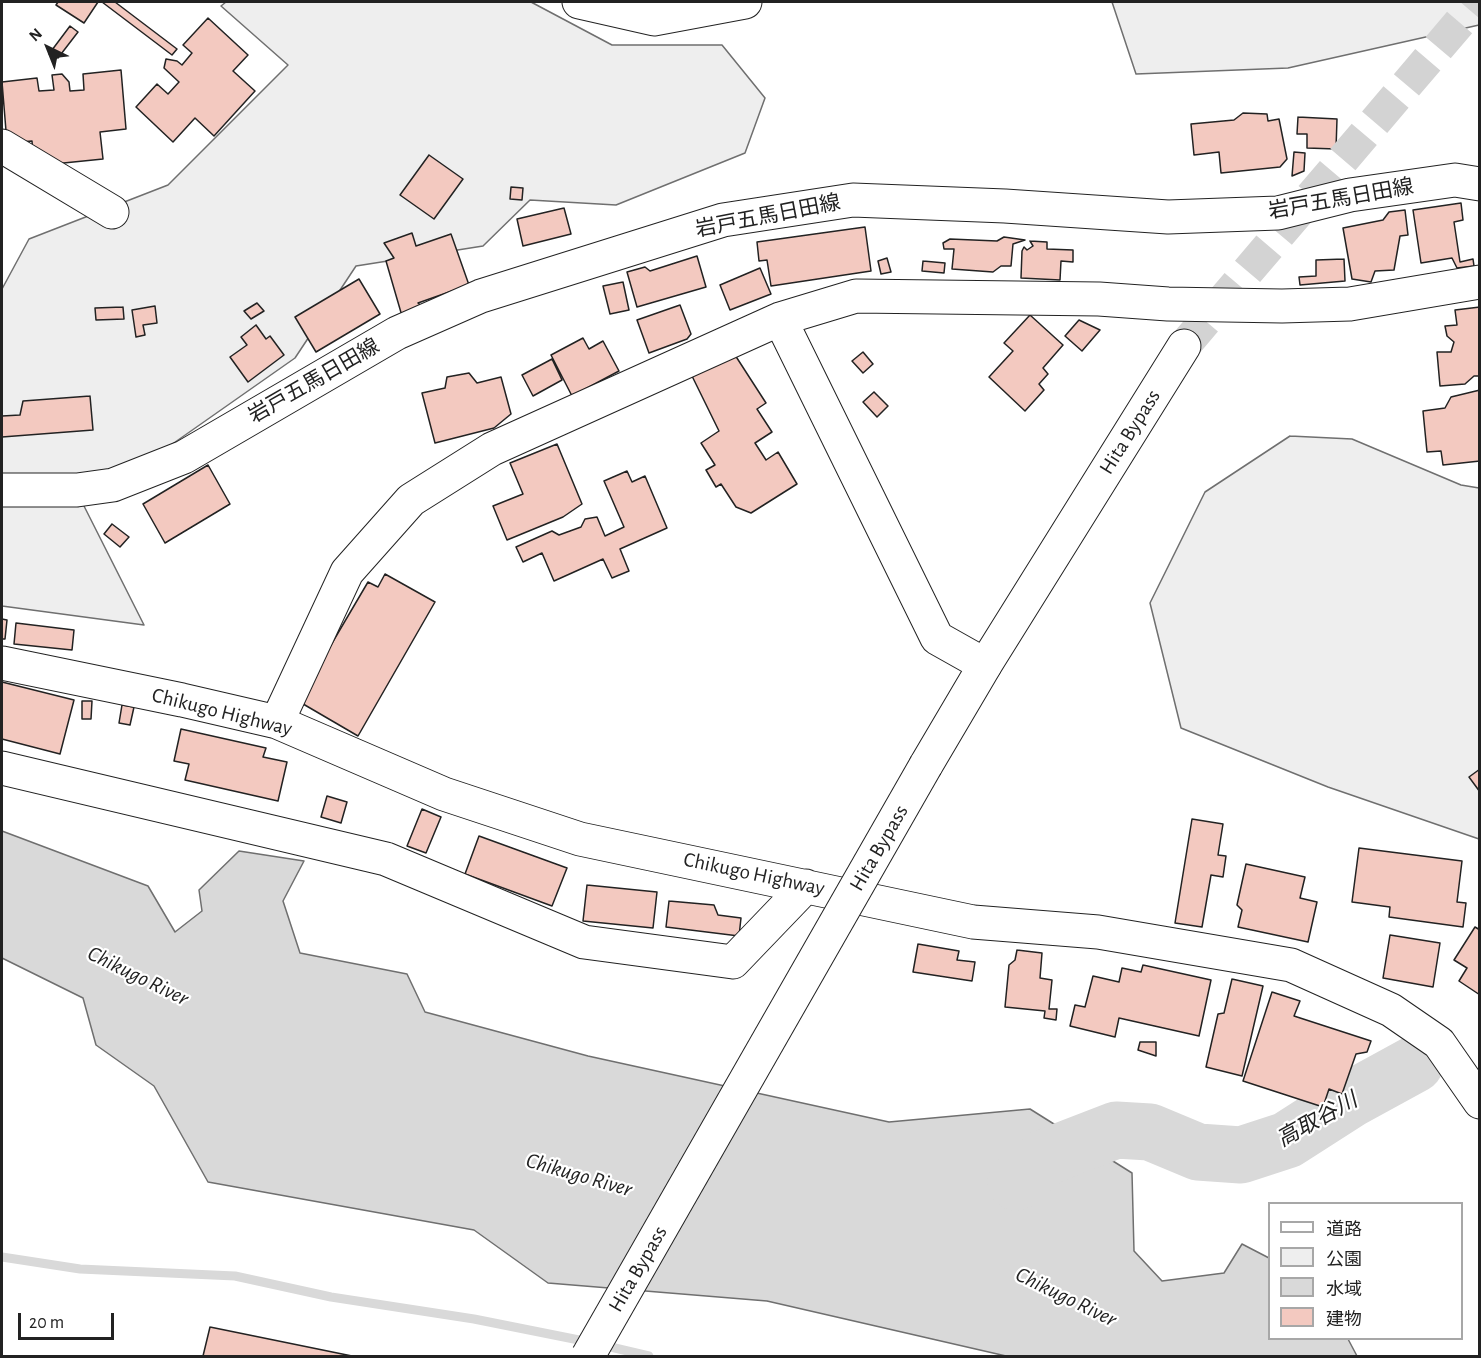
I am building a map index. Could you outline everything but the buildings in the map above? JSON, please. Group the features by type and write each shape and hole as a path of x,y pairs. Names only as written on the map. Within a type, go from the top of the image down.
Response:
{"main road":[{"path":"579,2 654,20 693,7 745,2"},
{"path":"2,146 112,212"},
{"name":"岩戸五馬日田線","path":"2,490 78,490 113,485 184,457 397,333 481,296 723,220 853,200 1005,206 1168,217 1278,213 1350,195 1455,180 1479,184"},
{"path":"277,722 347,572 411,500 492,449 780,320 856,296 1099,299 1168,304 1282,306 1350,304 1479,282"},
{"path":"780,320 937,638 985,665"},
{"name":"Hita Bypass","path":"588,1356 985,665 1184,346"},
{"name":"Chikugo Highway","path":"2,663 277,722 444,794 580,839 973,922 1098,932 1291,965 1391,1010 1439,1043 1479,1102"},
{"path":"2,768 386,859 584,942 733,962 806,886"}],"green space":[{"path":"226,2 531,2 612,45 722,45 765,98 745,153 616,205 530,200 483,246 356,266 295,358 84,506 144,625 2,606 2,289 29,239 168,185 288,65 221,6"},
{"path":"1112,2 1479,2 1479,25 1288,68 1136,74"},
{"path":"1290,436 1352,439 1461,485 1479,488 1479,839 1328,787 1181,728 1150,603 1205,492"}],"water":[{"name":"Chikugo River","path":"2,831 148,886 175,932 202,911 199,890 239,851 304,861 283,901 300,953 407,974 425,1012 588,1056 889,1122 1030,1109 1132,1173 1134,1251 1162,1281 1224,1273 1242,1244 1268,1257 1268,1340 1349,1340 1357,1356 1006,1356 767,1301 548,1283 474,1230 208,1182 154,1086 96,1045 83,998 2,958"}],"waterway":[{"name":"高取谷川","path":"1016,1182 1046,1157 1116,1130 1150,1132 1198,1152 1241,1155 1287,1140 1351,1099 1415,1064"},
{"path":"2,1257 80,1269 235,1276 331,1297 474,1319 589,1342"},
{"path":"602,1345 649,1356"}],"tunnel":[{"path":"1184,346 1477,2"}]}
